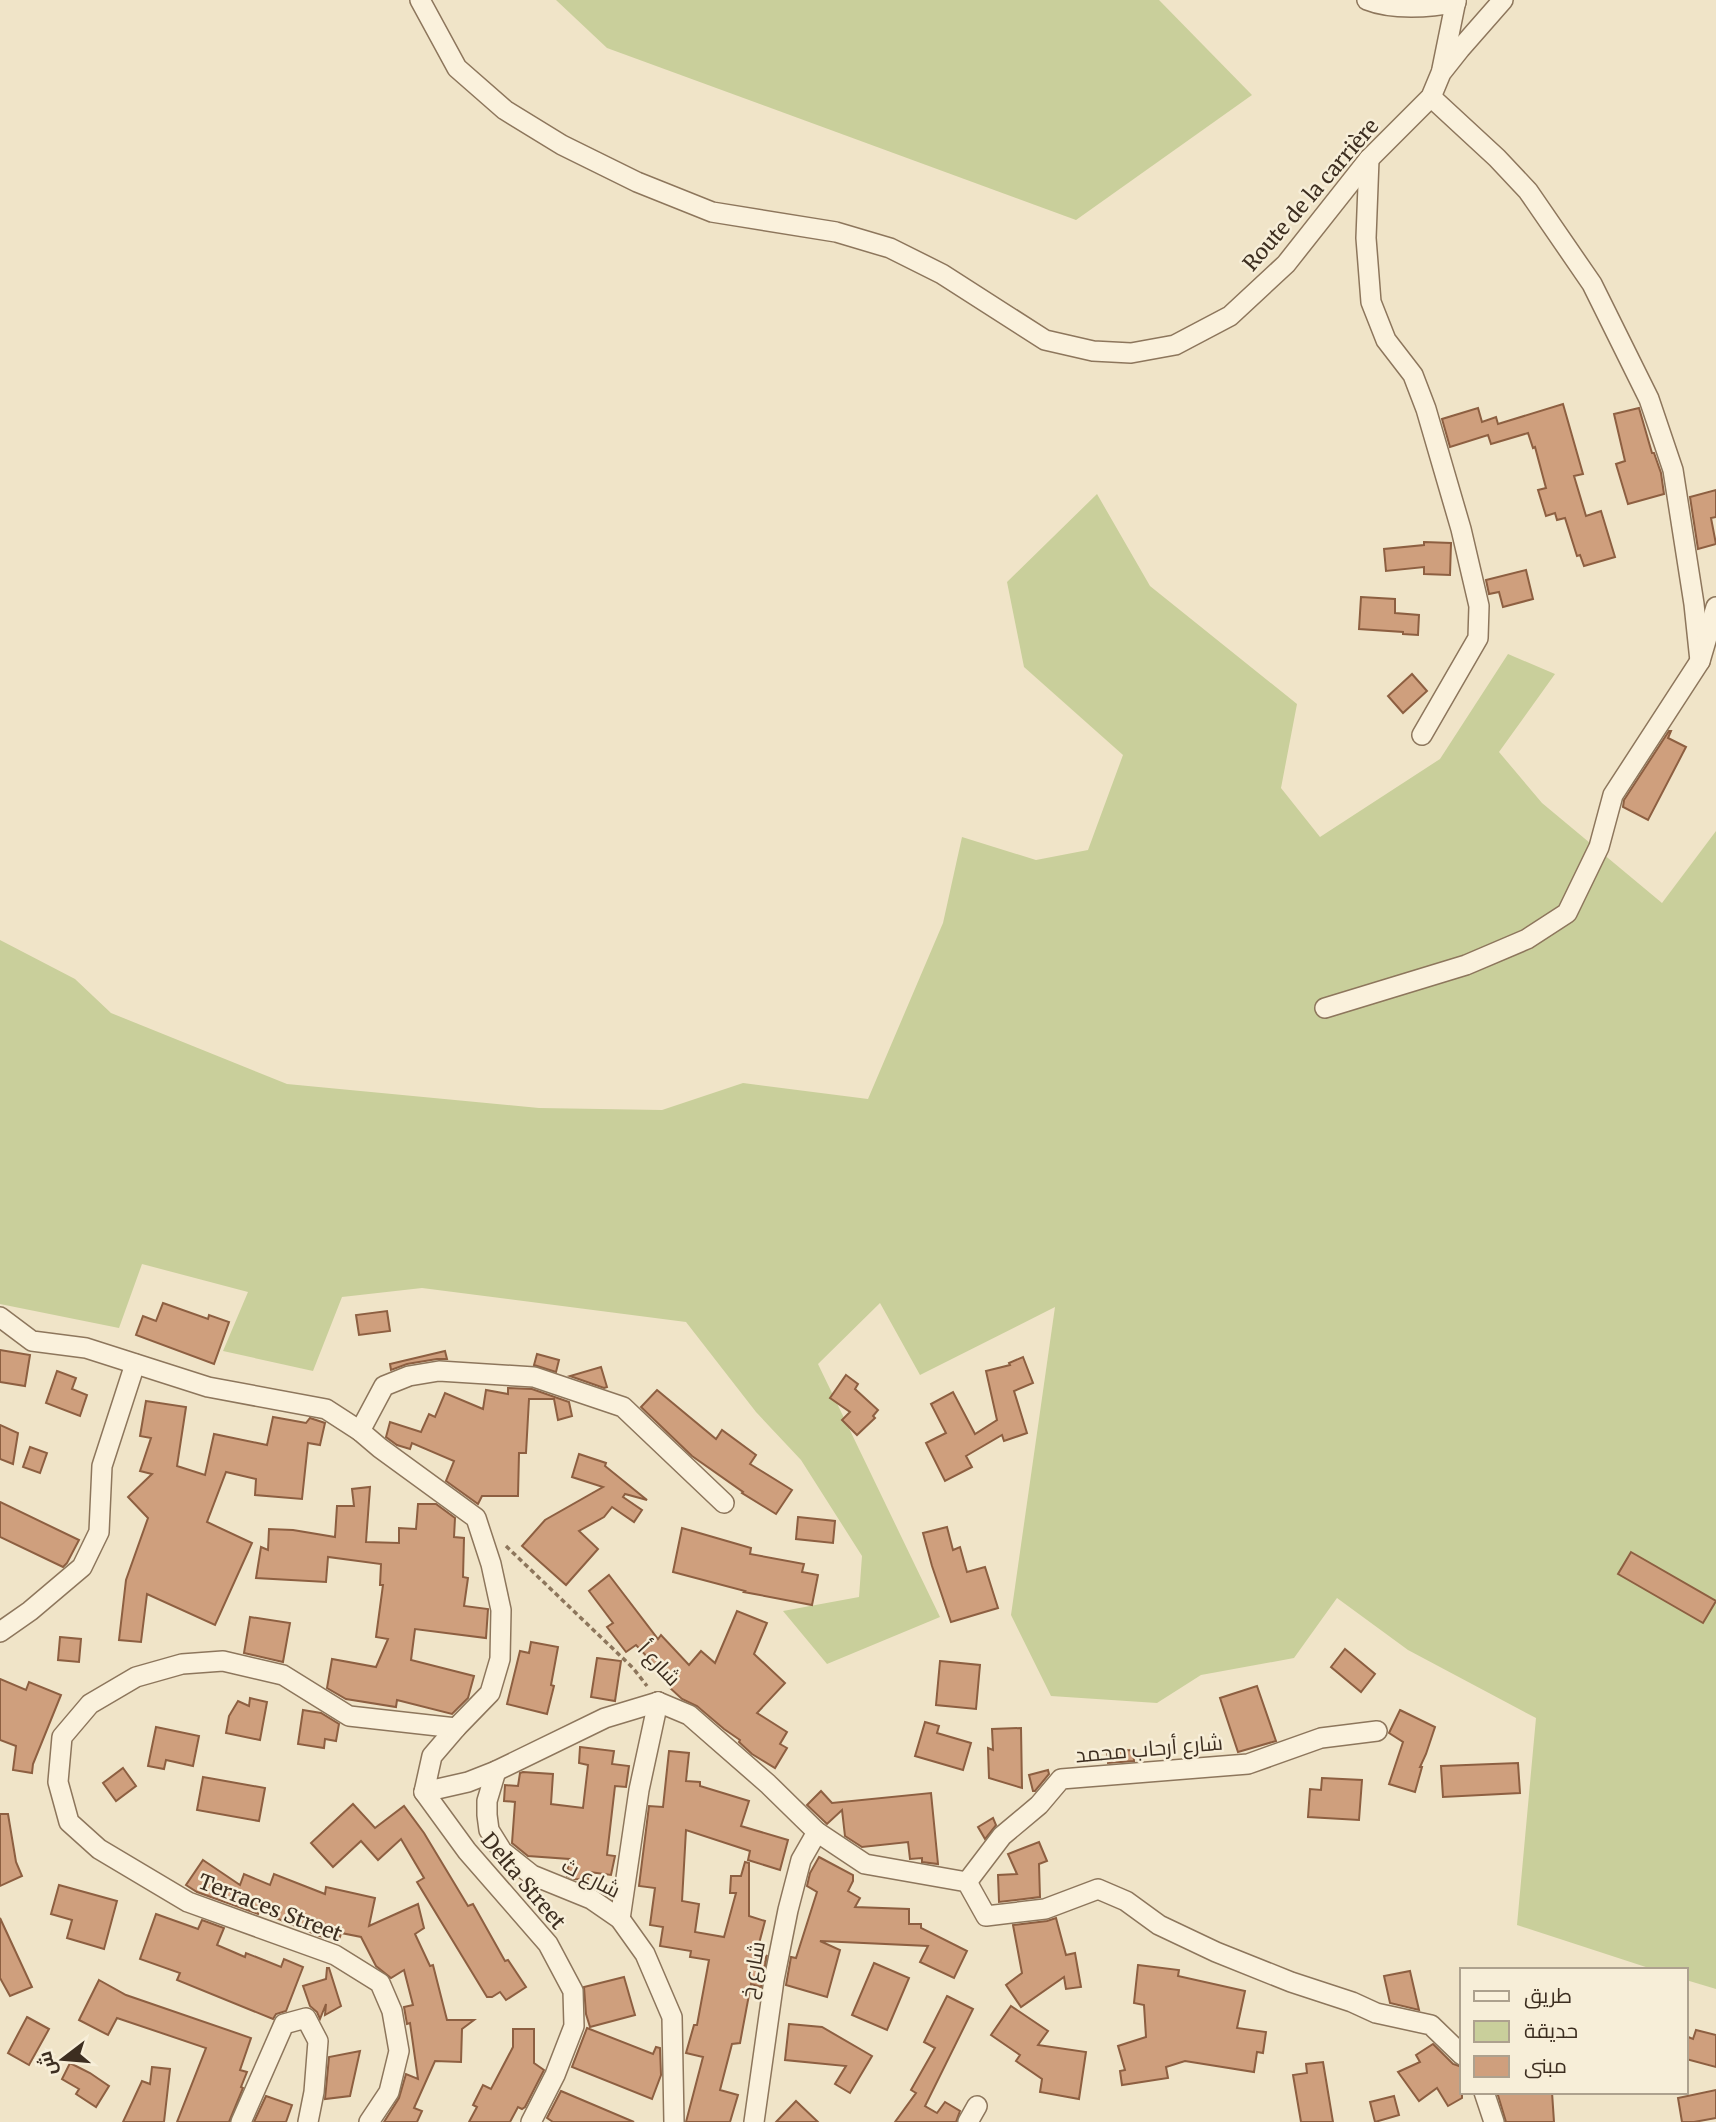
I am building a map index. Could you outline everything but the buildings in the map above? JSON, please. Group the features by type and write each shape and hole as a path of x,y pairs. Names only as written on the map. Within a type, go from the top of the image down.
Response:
{"street":[{"name":"Route de la carrière","path":"420,0 457,68 505,110 562,145 637,182 712,212 836,232 890,248 942,274 1045,340 1093,351 1131,353 1175,345 1230,316 1286,264 1369,159 1431,97 1441,73 1503,0"},
{"path":"1367,0 1408,7 1438,6 1456,1 1441,73"},
{"path":"1431,97 1497,158 1528,191 1592,284 1649,399 1673,470 1700,661"},
{"path":"1369,159 1366,238 1371,302 1386,340 1413,375 1426,409 1461,528 1479,606 1478,638 1422,735"},
{"path":"1325,1008 1466,965 1527,939 1567,913 1599,846 1613,794 1700,661 1716,607"},
{"path":"0,1317 32,1341 86,1348 208,1387 326,1409 360,1431 476,1518 501,1610 500,1659 490,1693 432,1756 424,1792 468,1782 605,1718 658,1702 639,1790 620,1919"},
{"path":"0,1632 30,1611 82,1567 99,1532 102,1466 135,1364"},
{"path":"360,1431 384,1386 409,1376 439,1371 534,1377 623,1407 724,1503"},
{"name":"Terraces Street","path":"369,2122 389,2092 399,2051 392,2011 380,1983 335,1955 188,1902 99,1849 69,1822 58,1782 62,1737 90,1704 136,1677 182,1664 223,1661 283,1675 349,1716 456,1728"},
{"name":"شارع أ","path":"658,1702 689,1714 817,1832 865,1864 967,1882"},
{"name":"شارع أرحاب محمد","path":"967,1882 1002,1836 1039,1805 1061,1779 1248,1764 1321,1738 1377,1731"},
{"name":"شارع ث","path":"496,1771 487,1801 486,1815 489,1830 502,1851 532,1875 591,1899 620,1919 645,1954 672,2017 676,2106 674,2122"},
{"name":"Delta Street","path":"424,1792 467,1851 548,1944 573,1991 574,2026 555,2076 531,2122"},
{"name":"شارع خ","path":"754,2122 774,1980 788,1910 801,1860 817,1832"},
{"path":"967,1882 986,1916 1045,1909 1098,1889 1126,1901 1159,1925 1216,1952 1376,2013 1431,2025 1460,2053"},
{"path":"241,2122 284,2024 306,2018 318,2041 309,2122"},
{"path":"1485,2094 1494,2122"}],"path":[{"name":"شارع أ","path":"506,1546 633,1668 658,1702"}],"green space":[{"path":"556,0 1159,0 1252,95 1076,220 607,48"},
{"path":"1097,494 1150,586 1297,704 1281,788 1320,837 1440,759 1508,654 1555,674 1499,752 1542,803 1662,903 1716,831 1716,1989 1688,1981 1688,1968 1649,1968 1517,1925 1536,1718 1408,1650 1337,1598 1294,1658 1201,1675 1157,1703 1051,1696 1011,1615 1055,1307 920,1375 880,1303 818,1364 940,1617 827,1664 783,1611 859,1597 862,1556 801,1460 756,1412 686,1322 422,1288 342,1297 313,1371 223,1351 248,1292 142,1264 119,1328 0,1304 0,940 75,979 111,1013 287,1084 539,1108 662,1110 743,1083 868,1099 943,923 962,837 1036,860 1088,850 1123,755 1024,667 1007,582"}]}
